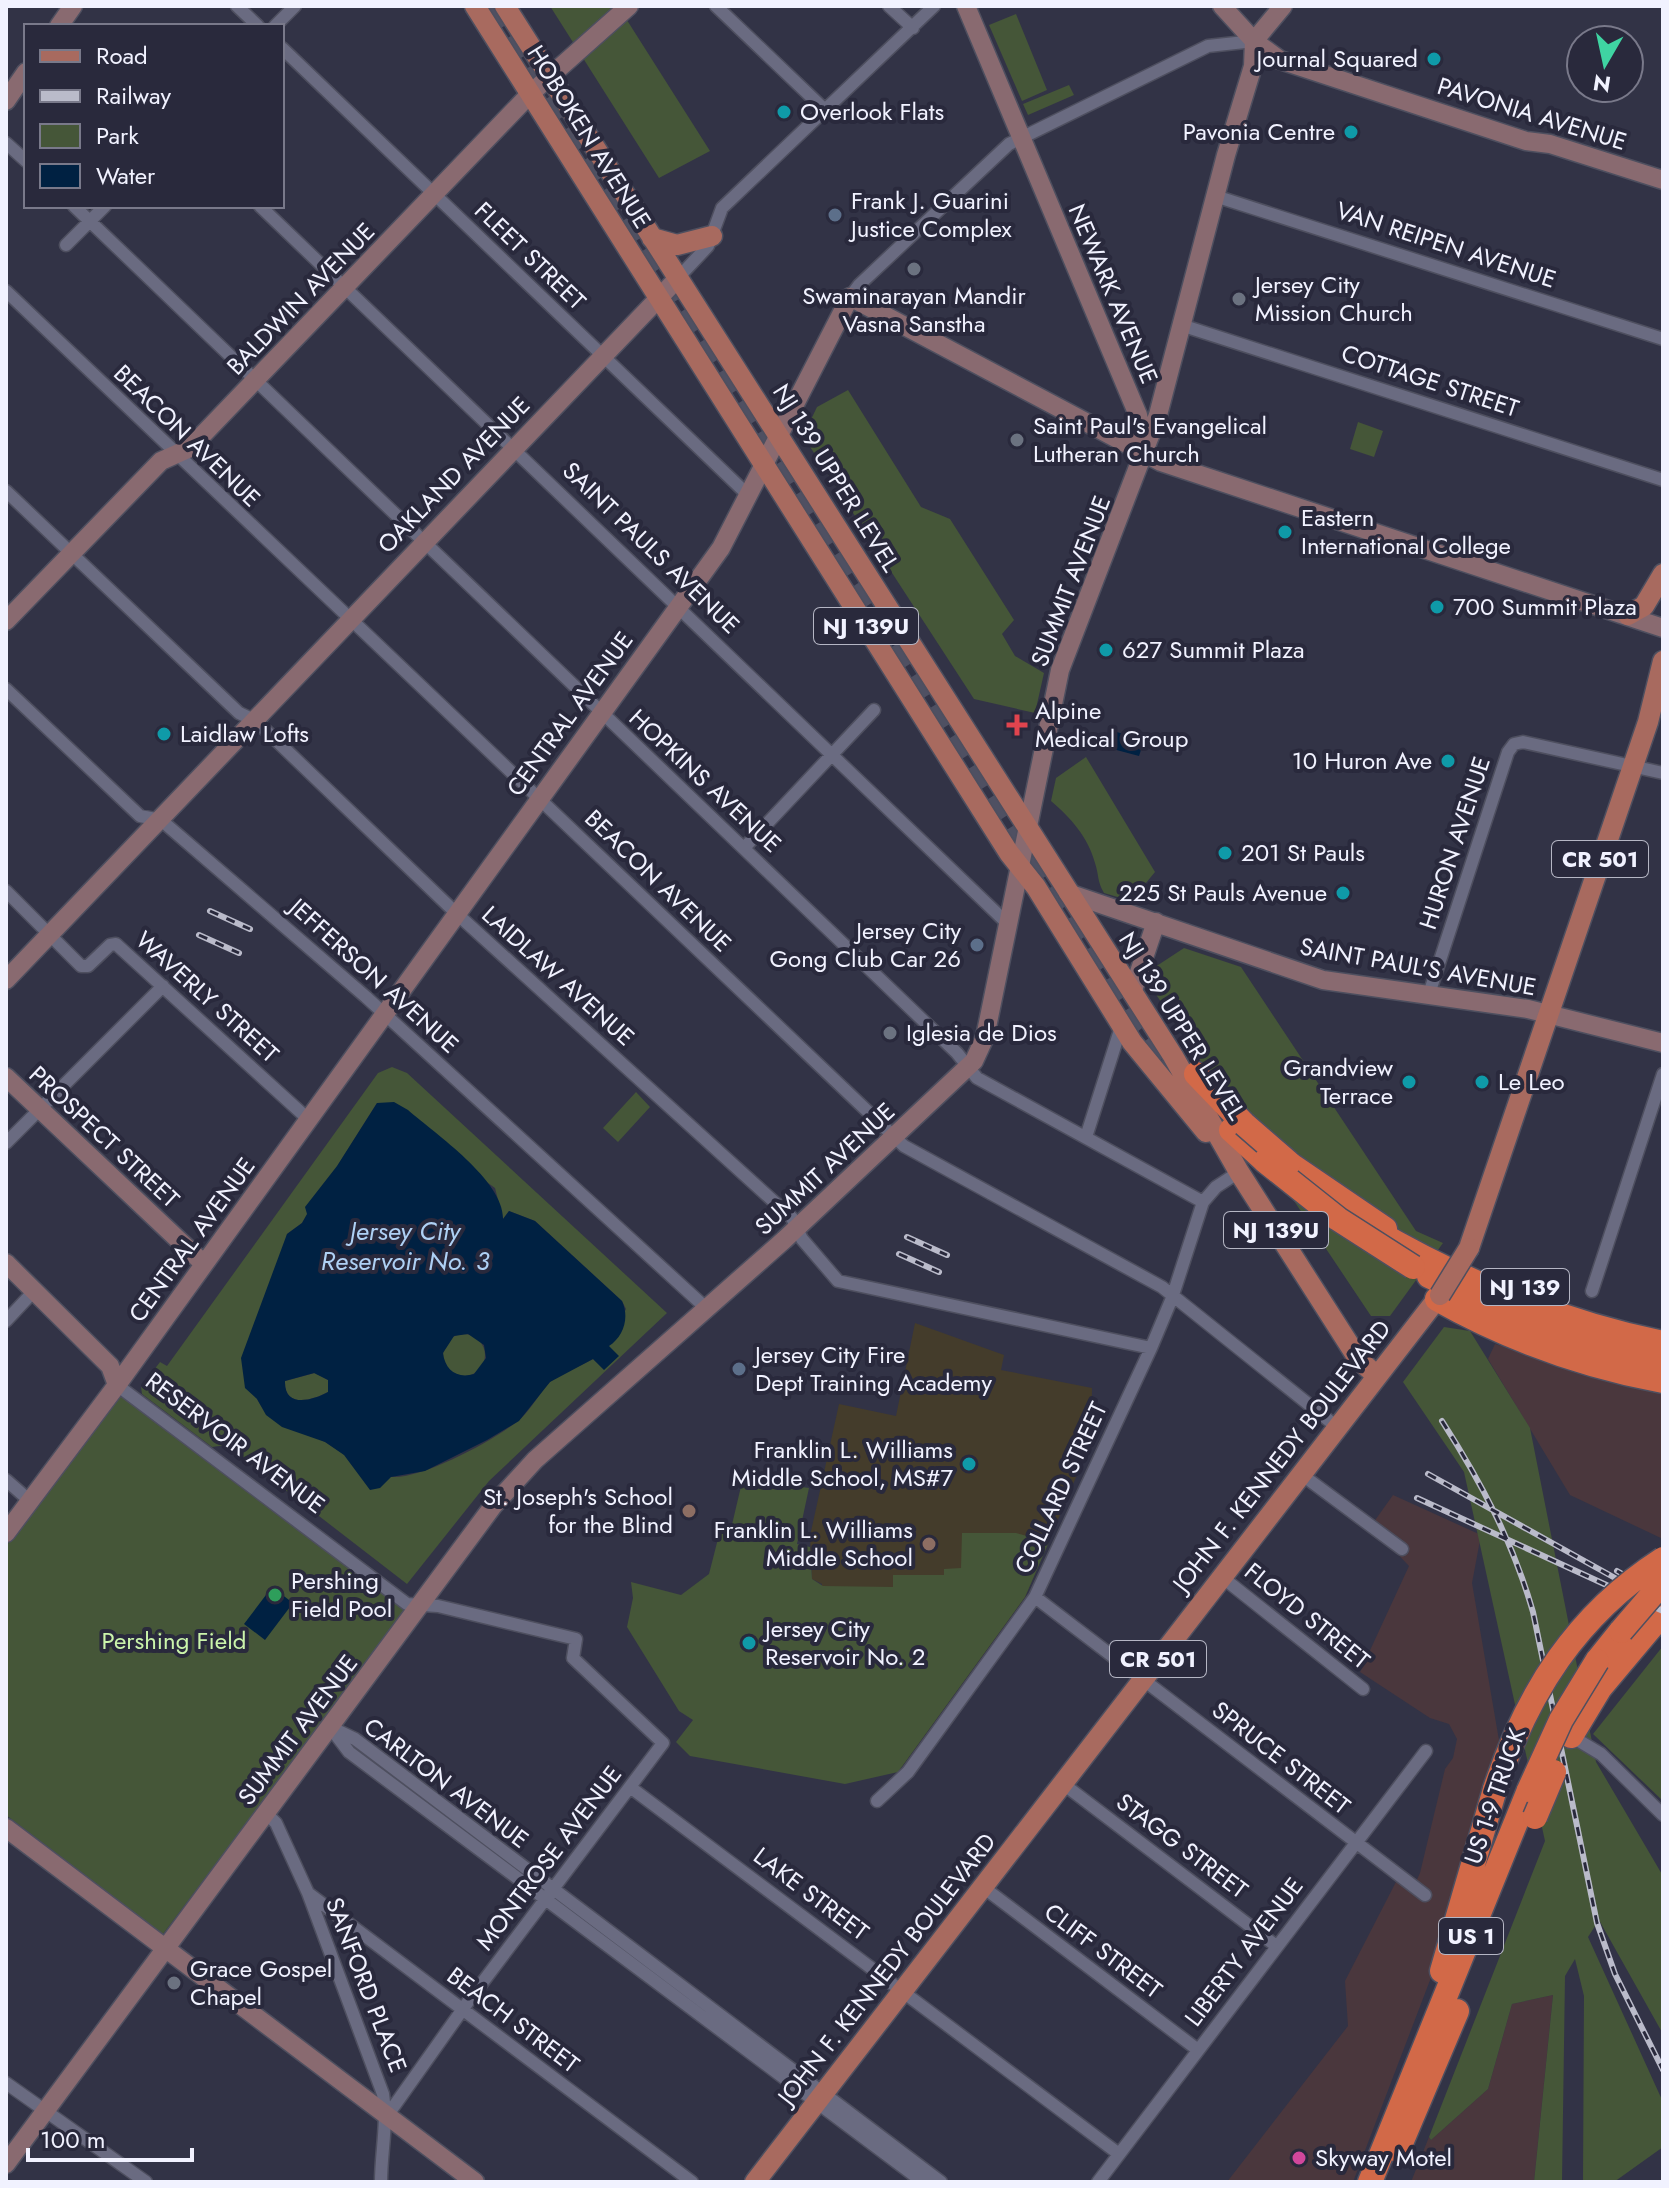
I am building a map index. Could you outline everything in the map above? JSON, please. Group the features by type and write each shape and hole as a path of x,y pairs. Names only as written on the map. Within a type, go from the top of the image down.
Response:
{"highway":[{"name":"NJ 139","path":"1196,1074 1265,1161 1338,1219 1403,1249 1545,1295 1663,1328"},
{"name":"NJ 139","path":"1238,1127 1291,1165 1300,1178 1349,1213 1502,1311 1601,1345 1663,1360"},
{"path":"1403,1249 1542,1308 1663,1343"},
{"path":"1438,1297 1527,1344 1604,1368 1663,1378"},
{"path":"1601,1345 1663,1378"},
{"name":"US 1-9 TRUCK","path":"1410,2081 1495,1789 1525,1711 1551,1665 1603,1604 1663,1559"},
{"name":"US 1","path":"1370,2182 1554,1733 1628,1636 1663,1582"},
{"path":"1628,1636 1663,1615"},
{"name":"US 1","path":"1385,2182 1418,2109 1535,1817 1603,1669"}],"main road":[{"name":"HOBOKEN AVENUE","path":"475,6 659,297"},
{"name":"HOBOKEN AVENUE","path":"505,6 615,179"},
{"name":"NJ 139 UPPER LEVEL","path":"615,179 1192,1087 1239,1172 1359,1360 1376,1375"},
{"path":"652,238 677,245 712,236"},
{"name":"NJ 139 UPPER LEVEL","path":"659,297 1019,868 1036,887 1121,1027 1239,1172"},
{"path":"1628,615 1644,606 1663,574"},
{"name":"JOHN F. KENNEDY BOULEVARD","path":"755,2182 1438,1297 1469,1248 1632,767 1663,661"}],"street":[{"path":"237,6 256,24"},
{"path":"277,24 295,6"},
{"path":"716,6 825,110"},
{"path":"889,6 913,28"},
{"name":"OAKLAND AVENUE","path":"6,980 706,250 722,208 934,6"},
{"name":"NEWARK AVENUE","path":"966,6 1138,415 1146,455"},
{"name":"PAVONIA AVENUE","path":"1222,6 1254,41 1280,60 1526,141 1550,144 1663,180"},
{"path":"1254,41 1283,6"},
{"name":"BALDWIN AVENUE","path":"6,621 161,461 190,448 530,94 625,9"},
{"name":"CENTRAL AVENUE","path":"6,1533 117,1385 721,548 859,285 986,165 1021,137 1208,46 1254,41"},
{"name":"SUMMIT AVENUE","path":"6,2164 515,1480 797,1228 969,1069 985,1037 1060,670 1146,455 1184,326 1215,196 1253,66 1254,41"},
{"name":"FLEET STREET","path":"284,50 748,495"},
{"path":"6,101 24,75"},
{"path":"6,143 24,159"},
{"name":"VAN REIPEN AVENUE","path":"1215,196 1663,339"},
{"name":"HOPKINS AVENUE","path":"76,208 957,1053 969,1069 985,1083 1203,1202"},
{"path":"66,245 103,208"},
{"name":"SAINT PAULS AVENUE","path":"262,208 1008,924"},
{"name":"BEACON AVENUE","path":"6,291 904,1146 1162,1287 1337,1427"},
{"path":"850,297 1146,455 1663,628"},
{"name":"COTTAGE STREET","path":"1184,326 1663,480"},
{"name":"LAIDLAW AVENUE","path":"6,491 239,713 256,721 456,913 792,1218 802,1239 838,1281 1151,1348"},
{"name":"JEFFERSON AVENUE","path":"6,689 140,816 161,820 383,1013 706,1308"},
{"path":"744,848 874,710"},
{"name":"HURON AVENUE","path":"1429,994 1508,752 1514,744 1523,742 1632,767"},
{"path":"1632,767 1663,773"},
{"name":"WAVERLY STREET","path":"6,891 81,966 88,966 110,945 116,944 308,1119"},
{"name":"SAINT PAUL'S AVENUE","path":"1068,893 1323,980 1548,1014 1663,1043"},
{"path":"1132,993 1156,922"},
{"path":"6,1143 163,986"},
{"path":"1086,1137 1121,1027"},
{"path":"1592,1291 1663,1074"},
{"name":"PROSPECT STREET","path":"6,1077 204,1264"},
{"path":"1203,1202 1216,1187 1239,1172"},
{"name":"COLLARD STREET","path":"877,1801 908,1772 1035,1597 1151,1348 1172,1298 1203,1202"},
{"name":"RESERVOIR AVENUE","path":"6,1263 110,1366 117,1385 407,1604 576,1639 573,1658 663,1743"},
{"path":"6,1321 34,1291"},
{"path":"1301,1474 1402,1549"},
{"path":"6,1480 30,1501"},
{"name":"FLOYD STREET","path":"1222,1577 1363,1689"},
{"name":"SPRUCE STREET","path":"1035,1597 1425,1895"},
{"name":"CARLTON AVENUE","path":"330,1727 355,1739 470,1835 549,1895 882,2144 941,2182"},
{"path":"1571,1736 1601,1754 1663,1815"},
{"name":"MONTROSE AVENUE","path":"387,2116 462,2009 663,1743"},
{"name":"LIBERTY AVENUE","path":"1098,2182 1275,1945 1426,1751"},
{"name":"STAGG STREET","path":"1062,1783 1275,1945"},
{"name":"LAKE STREET","path":"630,1787 1119,2154"},
{"name":"SANFORD PLACE","path":"266,1813 276,1823 308,1893 383,2094 387,2116 381,2151 381,2182"},
{"path":"6,1828 475,2182"},
{"name":"CLIFF STREET","path":"983,1887 1198,2050"},
{"name":"BEACH STREET","path":"308,1893 692,2182"},
{"path":"6,2083 146,2182"},
{"name":"CARLTON AVENUE","path":"882,2144 923,2182"}],"shaded area":[{"name":"Franklin L. Williams Middle School","path":"915,1323 1004,1355 1001,1370 1092,1388 1091,1442 1025,1597 902,1766 804,1750 820,1655 822,1584 812,1579 810,1536 839,1404 896,1416"},
{"path":"1495,1344 1663,1393 1663,1539 1570,1495 1488,1359"},
{"path":"1393,1495 1481,1535 1472,1583 1506,1781 1353,2182 1227,2182 1348,2026 1345,1981 1398,1878 1413,1888 1420,1873 1445,1769 1453,1758 1457,1739 1449,1724 1430,1718 1360,1672 1409,1566 1371,1526"},
{"path":"1553,1995 1534,2182 1411,2182 1429,2137 1431,2140 1488,2089 1512,2004"}],"green space":[{"path":"550,6 618,6 710,151 659,178"},
{"path":"1016,14 1047,90 1022,101 989,25"},
{"path":"1069,85 1074,95 1028,115 1023,104"},
{"path":"848,390 921,507 950,519 1014,620 1002,634 1015,656 1044,673 1035,713 974,699 803,436 817,407"},
{"path":"1358,422 1383,431 1374,457 1350,449"},
{"path":"1086,757 1155,872 1131,901 1104,893 1083,836 1051,801 1056,778"},
{"path":"1184,948 1241,967 1416,1231 1443,1243 1390,1316 1371,1316 1149,984 1152,969"},
{"path":"392,1067 407,1073 667,1313 489,1481 407,1584 227,1445 212,1447 142,1394 141,1387 160,1362 167,1366 378,1073","holes":["377,1103 495,1188 503,1219 509,1211 535,1221 622,1301 626,1309 608,1346 604,1369 593,1359 560,1375 546,1386 524,1416 508,1428 458,1457 405,1476 375,1473 327,1443 280,1423 264,1410 257,1399 287,1234 302,1223"]},
{"path":"636,1092 650,1107 618,1142 603,1128"},
{"path":"1444,1327 1470,1331 1530,1428 1596,1762 1663,1876 1663,2034 1599,1920 1588,1937 1663,2102 1663,2147 1614,2182 1583,2182 1584,1996 1575,1959 1565,1976 1562,2182 1534,2182 1553,1995 1512,2004 1488,2089 1431,2140 1429,2137 1545,1841 1464,1472 1403,1382"},
{"path":"464,1334 479,1340 485,1355 479,1370 464,1376 449,1370 443,1355 449,1340"},
{"path":"315,1373 328,1380 328,1392 307,1400 294,1399 289,1395 285,1381"},
{"name":"Pershing Field","path":"121,1393 408,1608 163,1934 6,1815 6,1546"},
{"path":"761,1481 809,1488 797,1544 810,1547 812,1579 823,1586 893,1587 893,1575 944,1575 944,1569 961,1568 962,1533 1016,1533 1049,1542 1025,1597 898,1772 845,1784 690,1756 676,1742 693,1720 679,1711 627,1627 633,1598 631,1582 681,1595 709,1574 721,1527 731,1529 742,1482 760,1486"},
{"path":"1663,1646 1663,1801 1593,1734"}],"water":[{"path":"1114,731 1144,741 1139,756 1109,748"},
{"name":"Jersey City Reservoir No. 3","path":"394,1102 451,1145 493,1189 503,1219 509,1211 535,1221 622,1301 625,1320 621,1332 609,1346 619,1356 604,1370 593,1359 550,1382 519,1421 487,1440 425,1471 391,1477 380,1488 370,1490 344,1455 325,1442 282,1427 266,1415 257,1399 245,1388 241,1358 287,1234 302,1223 307,1214 305,1207 337,1166 377,1103","holes":["468,1334 484,1345 486,1358 474,1374 457,1374 449,1368 443,1353 454,1336","314,1373 328,1380 328,1392 307,1400 294,1399 289,1395 285,1381"]},
{"path":"272,1587 293,1603 265,1640 244,1624"}],"tunnel":[{"path":"491,6 1139,1027 1180,1079 1231,1130"}],"railway":[{"path":"210,911 250,929"},
{"path":"199,935 239,953"},
{"path":"907,1237 947,1255"},
{"path":"899,1254 939,1272"},
{"path":"1442,1421 1495,1513 1525,1586 1597,1923 1615,1974 1663,2070"},
{"path":"1428,1474 1624,1583"},
{"path":"1417,1498 1663,1611"},
{"path":"1617,1571 1663,1597"}],"place":[{"name":"Journal Squared","path":"1434,59"},
{"name":"Overlook Flats","path":"784,112"},
{"name":"Pavonia Centre","path":"1351,132"},
{"name":"Frank J. Guarini Justice Complex","path":"835,215"},
{"name":"Swaminarayan Mandir Vasna Sanstha","path":"914,269"},
{"name":"Jersey City Mission Church","path":"1239,299"},
{"name":"Saint Paul's Evangelical Lutheran Church","path":"1017,440"},
{"name":"Eastern International College","path":"1285,532"},
{"name":"700 Summit Plaza","path":"1437,607"},
{"name":"627 Summit Plaza","path":"1106,650"},
{"name":"Alpine Medical Group","path":"1017,725"},
{"name":"Laidlaw Lofts","path":"164,734"},
{"name":"10 Huron Ave","path":"1448,761"},
{"name":"201 St Pauls","path":"1225,853"},
{"name":"225 St Pauls Avenue","path":"1343,893"},
{"name":"Jersey City Gong Club Car 26","path":"977,945"},
{"name":"Iglesia de Dios","path":"890,1033"},
{"name":"Grandview Terrace","path":"1409,1082"},
{"name":"Le Leo","path":"1482,1082"},
{"name":"Jersey City Fire Dept Training Academy","path":"739,1369"},
{"name":"Franklin L. Williams Middle School, MS#7","path":"969,1464"},
{"name":"St. Joseph's School for the Blind","path":"689,1511"},
{"name":"Franklin L. Williams Middle School","path":"929,1544"},
{"name":"Pershing Field Pool","path":"275,1595"},
{"name":"Jersey City Reservoir No. 2","path":"749,1643"},
{"name":"Grace Gospel Chapel","path":"174,1983"},
{"name":"Skyway Motel","path":"1299,2158"}]}
